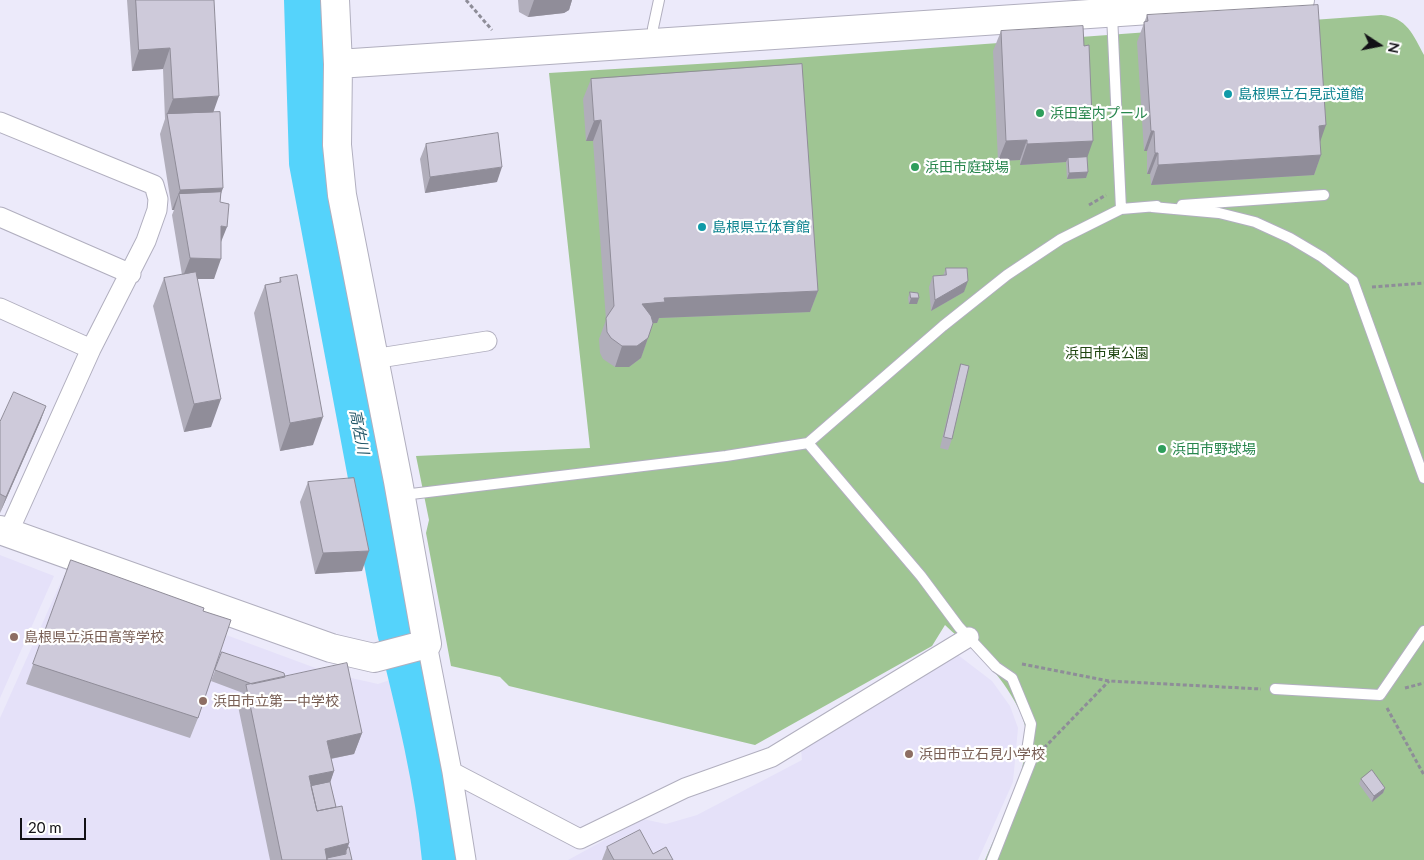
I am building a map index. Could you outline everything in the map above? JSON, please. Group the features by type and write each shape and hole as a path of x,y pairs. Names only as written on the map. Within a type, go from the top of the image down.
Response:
{"street":[{"path":"335,0 338,64 337,145 342,195 401,496 421,646 452,772 466,860"},
{"path":"338,64 1300,0"},
{"path":"0,122 154,185 158,199 157,210 131,274 91,350 4,532 331,648 374,658 421,646"},
{"path":"0,217 131,274"},
{"path":"0,308 91,350"},
{"path":"374,359 487,341"},
{"path":"452,772 580,839 686,788 772,757 969,637"}],"lane":[{"path":"653,43 653,28 659,0"},
{"path":"1112,14 1121,209"},
{"path":"401,496 726,456 808,442 943,326 1007,275 1061,239 1121,209 1324,196"},
{"path":"1152,207 1219,213 1255,222 1290,238 1322,257 1353,281 1424,478"},
{"path":"808,442 922,576 959,627 996,667 1012,678 1031,724 1027,751 1031,761 992,860"},
{"path":"1275,689 1380,695 1424,631"}],"path":[{"path":"466,0 496,35"},
{"path":"1081,209 1109,193"},
{"path":"1356,288 1424,283"},
{"path":"1019,664 1109,681 1275,689"},
{"path":"1043,741 1045,749 1058,732 1109,681"},
{"path":"1380,695 1424,775"}],"shaded area":[{"name":"島根県立浜田高等学校","path":"0,555 54,576 0,698"},
{"name":"浜田市立第一中学校","path":"64,575 329,673 378,684 393,679 414,777 427,860 0,860 0,718"},
{"name":"浜田市立石見小学校","path":"958,655 992,681 1010,706 1018,728 1013,782 978,860 568,860 643,819 666,824 697,815 802,760 801,749 938,661"}],"green space":[{"name":"浜田市東公園","path":"1381,15 1390,16 1403,23 1424,55 1424,860 985,860 1007,812 1020,777 1026,742 1025,726 1015,701 994,672 945,625 932,646 755,745 509,686 500,677 451,666 426,533 429,520 416,456 590,448 549,73 780,59"}],"building":[{"path":"136,0 214,0 219,96 173,99 170,48 139,50"},
{"name":"島根県立石見武道館","path":"1318,5 1326,125 1319,126 1321,155 1158,165 1158,153 1155,153 1154,131 1151,131 1144,22 1148,21 1147,15"},
{"name":"浜田室内プール","path":"1083,26 1084,46 1089,45 1093,141 1027,144 1027,140 1006,141 1001,31"},
{"name":"島根県立体育館","path":"802,64 818,291 664,298 665,302 642,304 651,316 653,323 648,338 637,346 622,346 611,338 607,332 606,318 614,306 601,120 594,121 591,79"},
{"path":"220,112 223,188 180,190 167,114"},
{"path":"498,133 502,167 430,177 426,144"},
{"path":"1087,157 1088,172 1069,173 1068,158"},
{"path":"221,192 220,202 229,204 227,227 221,226 221,259 190,258 179,194"},
{"path":"946,268 967,268 968,281 935,300 933,276 946,275"},
{"path":"196,272 221,399 194,404 164,278"},
{"path":"297,275 323,417 290,423 265,285 281,282 280,278"},
{"path":"910,292 918,293 919,298 911,298"},
{"path":"961,364 969,366 952,439 944,437"},
{"path":"14,392 46,406 6,497 0,494 0,422"},
{"path":"354,478 369,551 323,553 308,482"},
{"path":"71,560 204,608 203,611 231,620 198,718 33,664"},
{"path":"222,652 284,673 285,677 252,684 215,670"},
{"path":"347,663 362,733 327,741 334,771 309,776 317,811 342,806 349,843 325,849 327,860 282,860 246,685"},
{"path":"1372,770 1385,788 1374,796 1361,779"},
{"path":"330,782 336,807 317,811 311,786"},
{"path":"640,830 653,854 666,847 673,860 614,860 607,847"},
{"path":"348,847 352,860 327,860 327,858 346,854"}],"waterway":[{"name":"高佐川","path":"304,0 309,163 397,631 430,773 442,860"}],"place":[{"name":"島根県立石見武道館","path":"1228,94"},
{"name":"浜田室内プール","path":"1040,113"},
{"name":"浜田市庭球場","path":"915,167"},
{"name":"島根県立体育館","path":"702,227"},
{"name":"浜田市野球場","path":"1162,449"},
{"name":"島根県立浜田高等学校","path":"14,637"},
{"name":"浜田市立第一中学校","path":"203,701"},
{"name":"浜田市立石見小学校","path":"909,754"}]}
